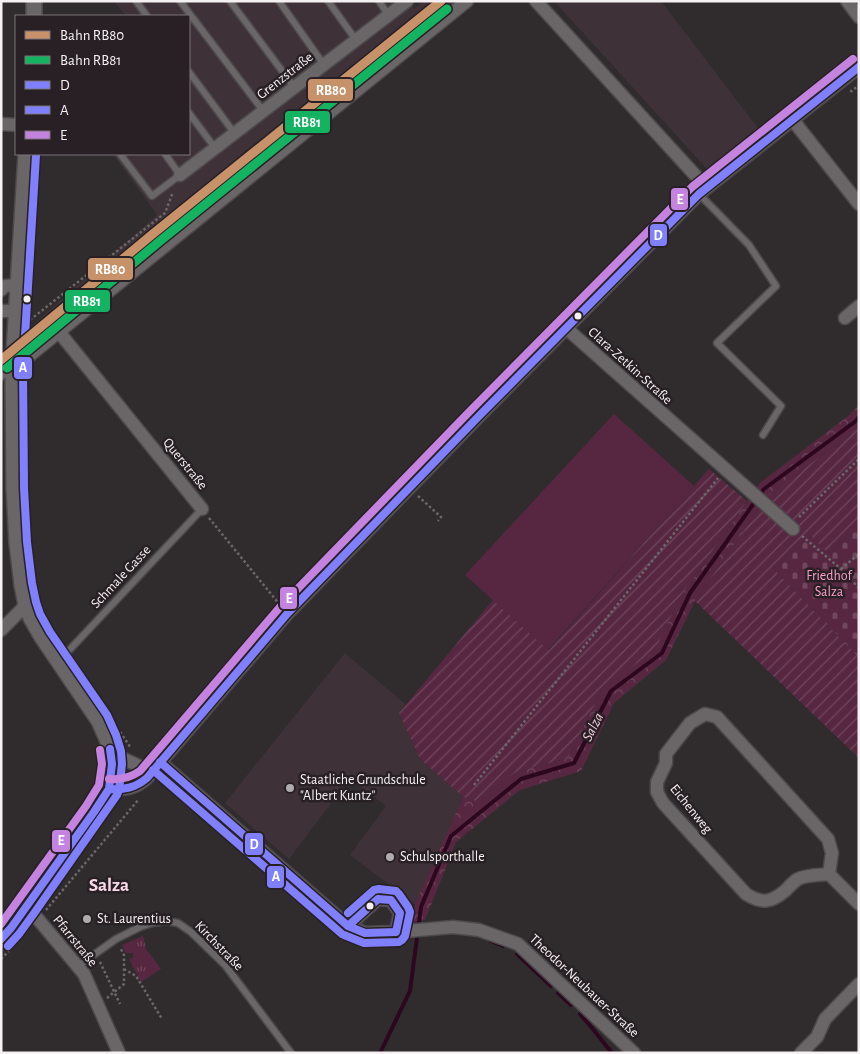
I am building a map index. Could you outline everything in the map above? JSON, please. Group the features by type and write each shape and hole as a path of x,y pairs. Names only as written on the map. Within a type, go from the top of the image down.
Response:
{"street":[{"path":"34,1 34,15"},
{"name":"Grenzstraße","path":"180,175 407,1"},
{"path":"7,373 467,1"},
{"path":"536,1 702,190"},
{"path":"847,1 859,17"},
{"path":"566,328 702,190 859,67"},
{"path":"792,119 859,204"},
{"path":"1,124 15,125"},
{"path":"7,942 11,928 109,788 112,764 107,739 99,721 58,662 35,624 26,605 22,585 17,543 7,373 17,311 26,155"},
{"path":"1,290 5,286 19,285"},
{"path":"845,318 859,306"},
{"path":"1,312 17,311"},
{"name":"Clara-Zetkin-Straße","path":"109,788 122,789 134,787 143,781 287,614 566,328 791,527"},
{"name":"Querstraße","path":"59,332 202,509"},
{"path":"1,630 26,605"},
{"name":"Eichenweg","path":"705,714 717,717 828,839 832,853 829,874 800,878 770,900 755,899 746,894 663,803 656,792 657,782 666,763 666,754 690,723 705,714"},
{"path":"111,753 156,767"},
{"name":"Theodor-Neubauer-Straße","path":"156,767 348,926 365,933 453,927 479,930 518,944 634,1053"},
{"path":"829,874 859,904"},
{"path":"348,926 378,898 391,900 400,913 396,932"},
{"name":"Pfarrstraße","path":"27,906 84,974 120,1053"},
{"path":"801,1053 817,1037 825,1018 859,984"}],"lane":[{"path":"136,1 146,15"},
{"path":"180,1 264,112"},
{"path":"230,1 294,87"},
{"path":"279,1 324,64"},
{"path":"328,1 356,40"},
{"path":"379,1 389,16"},
{"path":"190,73 235,134"},
{"path":"190,114 216,148"},
{"path":"121,155 152,196 180,175 165,155"},
{"path":"702,190 749,245 776,286 717,343 781,406 763,435"},
{"name":"Schmale Gasse","path":"58,662 202,509"},
{"name":"Kirchstraße","path":"78,966 116,939 128,933 152,923 166,921 178,923 191,932 225,965 291,1053"}],"path":[{"path":"15,332 165,213 180,175"},
{"path":"859,459 791,527 841,569 859,588"},
{"path":"474,785 726,470"},
{"path":"410,488 441,517 438,521"},
{"name":"Querstraße","path":"202,509 287,614"},
{"path":"841,569 859,554"},
{"path":"38,919 141,796"},
{"path":"98,1006 124,984 124,955 116,939"},
{"path":"1,959 7,942"},
{"path":"96,954 120,1004"},
{"path":"124,968 136,976 162,1019"}],"shaded area":[{"path":"114,1 408,1 414,9 423,1 455,1 1,369 1,337 3,350 157,215 114,155 190,155 190,15 125,15"},
{"path":"554,1 661,1 760,131 708,170"},
{"name":"Staatliche Grundschule \"Albert Kuntz\"","path":"345,653 405,704 399,713 420,759 463,797 415,904 350,855 386,806 350,778 289,859 225,803"}],"green space":[{"path":"859,404 859,428 769,494 695,601 666,660 614,703 581,771 520,790 456,842 425,920 414,922 415,904 463,797 476,801 516,772 568,758 603,688 655,649 680,597 760,483 852,413"},
{"path":"614,414 694,486 548,650 465,575"},
{"path":"859,428 859,527 829,554 811,536 774,569 859,658 859,758 695,601 769,494"},
{"path":"709,469 747,501 680,597 655,650 603,688 568,758 516,772 476,801 463,797 420,759 399,713 493,600 549,650"},
{"name":"Friedhof Salza","path":"859,527 859,658 774,569 811,536 829,554"},
{"path":"143,936 146,949 161,969 141,982 129,959 133,958 133,953 126,953 122,945"}],"waterway":[{"name":"Salza","path":"380,1053 410,991 421,907 451,836 521,779 574,763 611,691 662,653 690,593 764,489 859,417"},
{"path":"491,941 503,946"},
{"path":"517,954 551,986"},
{"path":"558,993 571,1005"},
{"path":"580,1014 612,1053"}],"rail line":[{"name":"RB80","path":"1,360 154,233 441,1"},
{"name":"RB81","path":"7,368 160,241 447,9"}],"transit line":[{"name":"E","path":"109,779 125,778 140,771 280,607 473,408 692,187 853,59"},
{"name":"D","path":"109,789 129,788 147,778 287,614 480,415 699,194 859,67"},
{"name":"A","path":"8,946 35,912 117,795 122,764 121,751 107,715 50,632 40,614 32,583 27,542 24,488 23,369 36,155"},
{"name":"D","path":"1,939 11,928 109,789 112,764 110,749"},
{"name":"E","path":"1,924 99,785 102,764 100,750"},
{"name":"D","path":"160,762 348,926"},
{"name":"A","path":"153,770 342,934"},
{"name":"A","path":"344,935 364,943 399,942 405,936 410,912 396,891 379,889 374,890 348,913"},
{"name":"D","path":"378,899 391,900 400,913 396,932 365,933 348,926 378,899"}],"place":[{"name":"Staatliche Grundschule \"Albert Kuntz\"","path":"290,788"},
{"name":"Schulsporthalle","path":"390,857"},
{"name":"St. Laurentius","path":"87,919"}],"district":[{"name":"Salza","path":"109,885"}]}
